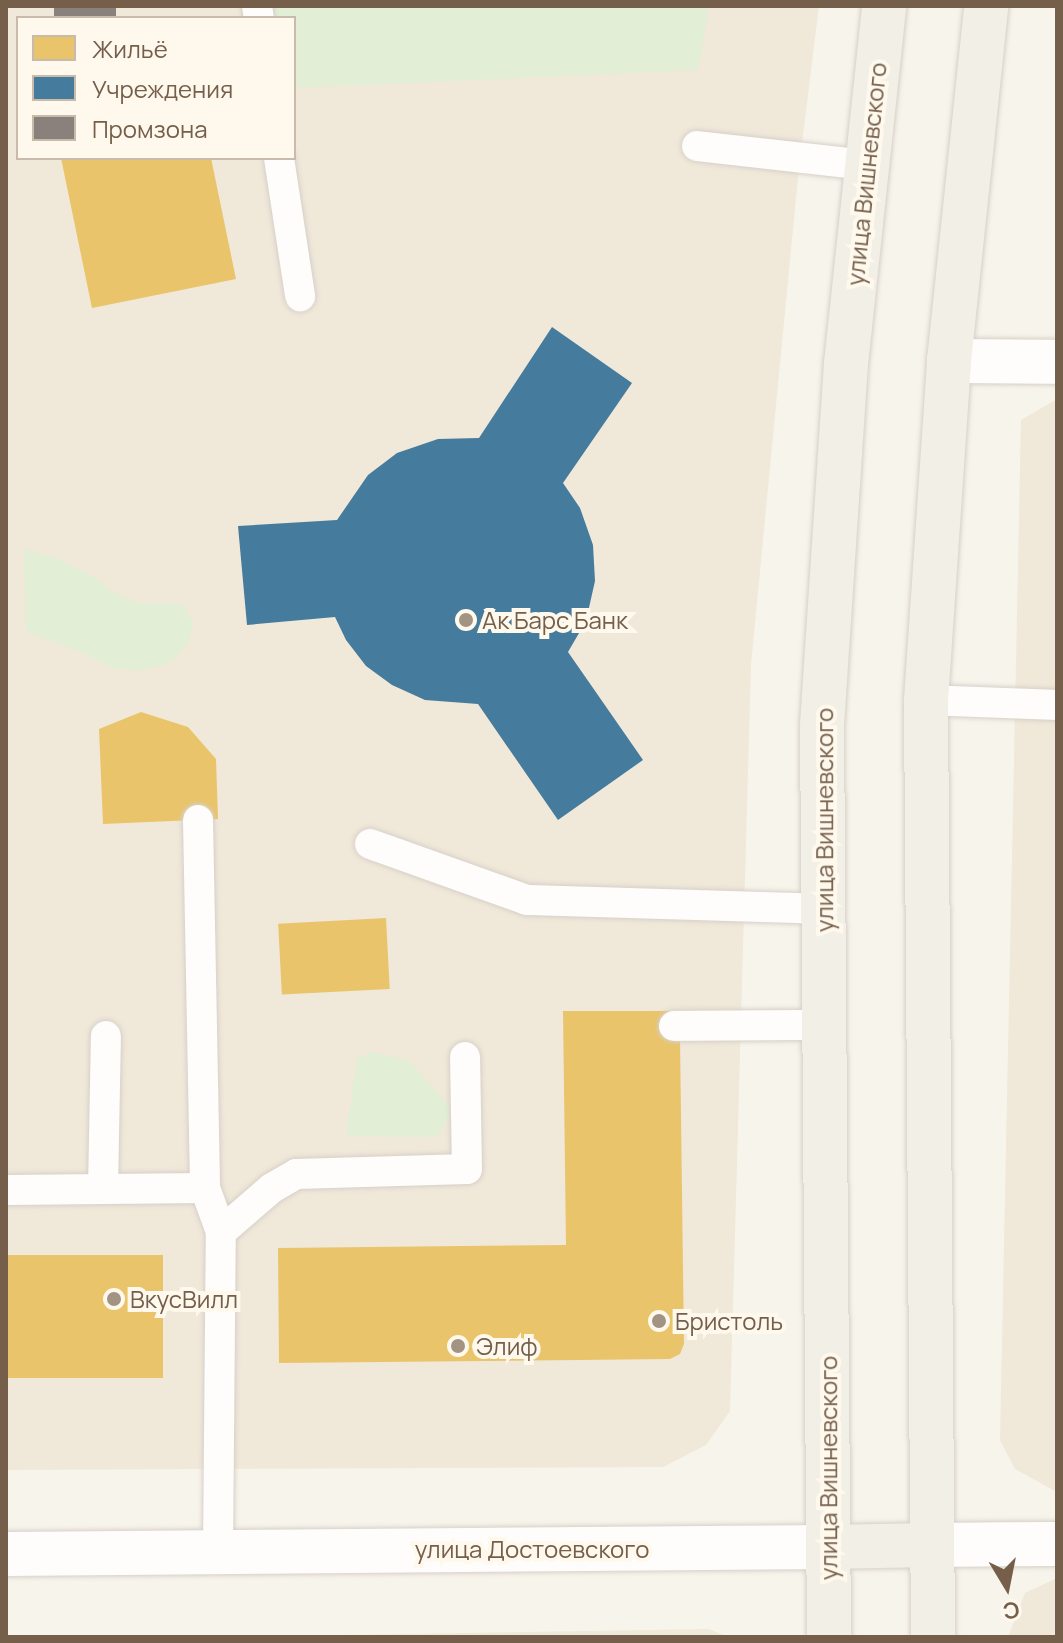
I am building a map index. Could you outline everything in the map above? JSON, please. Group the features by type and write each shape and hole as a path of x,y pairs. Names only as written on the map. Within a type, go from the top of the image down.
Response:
{"main road":[{"name":"улица Вишневского","path":"829,1637 822,725 846,364 884,6"},
{"path":"933,1637 926,700 949,361 986,6"},
{"path":"949,361 1057,362"},
{"name":"улица Достоевского","path":"6,1554 1057,1544"}],"lane":[{"path":"697,146 867,165"},
{"path":"279,160 300,296"},
{"path":"926,700 1057,705"},
{"path":"198,820 205,1188 221,1232 218,1552"},
{"path":"370,844 527,900 823,909"},
{"path":"674,1026 824,1025"},
{"path":"103,1189 106,1036"},
{"path":"221,1232 272,1188 296,1174 467,1169 465,1057"},
{"path":"6,1190 205,1188"}],"shaded area":[{"path":"6,6 819,6 799,167 751,664 730,1411 706,1445 663,1467 6,1470"},
{"path":"1057,399 1057,1490 1053,1490 1015,1469 1000,1440 1021,420"},
{"path":"1057,1578 1057,1637 1008,1637 1025,1593"},
{"path":"709,1629 728,1637 216,1637"}],"green space":[{"path":"267,6 709,6 698,70 296,88 296,16 268,16"},
{"path":"24,549 51,556 91,575 117,595 141,603 183,604 193,622 189,643 170,663 139,671 115,669 79,651 26,632"},
{"path":"371,1052 409,1060 452,1109 438,1137 346,1136 357,1059"}],"building: Жильё":[{"path":"61,160 211,160 236,279 92,308"},
{"path":"141,712 188,727 216,759 218,819 103,824 99,729"},
{"path":"386,918 390,989 282,995 278,924"},
{"path":"563,1011 674,1011 674,1038 680,1038 684,1344 680,1354 670,1359 279,1363 278,1248 566,1245"},
{"path":"6,1255 163,1255 163,1378 6,1378"}],"building: Учреждения":[{"path":"552,327 632,383 563,483 580,508 593,545 595,581 586,621 568,652 643,760 558,820 478,704 425,700 392,685 366,666 346,640 335,617 247,625 238,526 337,520 368,475 397,453 438,439 479,438"}],"building: Промзона":[{"path":"54,6 116,6 116,16 54,16"}],"place":[{"name":"Ак Барс Банк","path":"466,620"},
{"name":"ВкусВилл","path":"114,1299"},
{"name":"Бристоль","path":"659,1321"},
{"name":"Элиф","path":"458,1346"}]}
